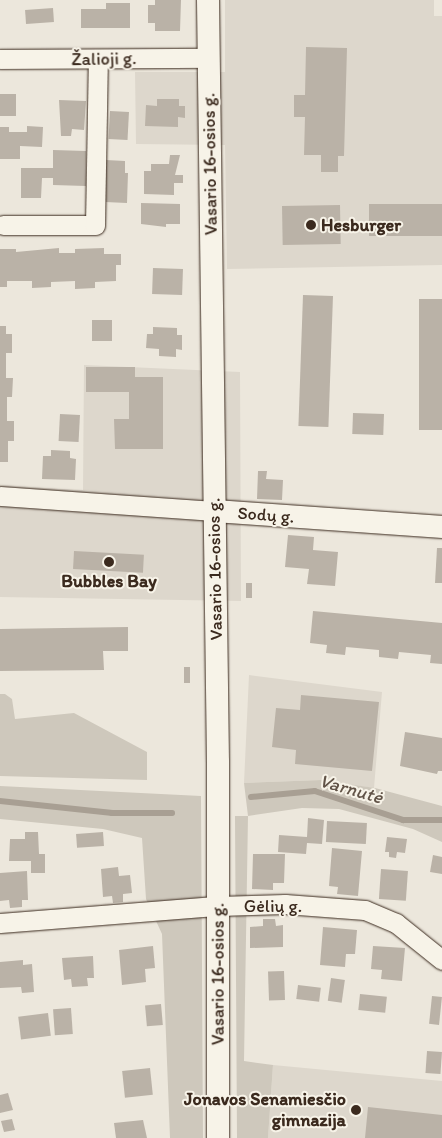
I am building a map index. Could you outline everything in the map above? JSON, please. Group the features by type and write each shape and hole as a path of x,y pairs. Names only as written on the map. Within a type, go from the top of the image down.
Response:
{"main road":[{"name":"Vasario 16-osios g.","path":"208,0 215,511 218,1138"},
{"name":"Sodų g.","path":"215,511 442,527"}],"street":[{"name":"Žalioji g.","path":"0,59 209,58"},
{"path":"3,225 95,225 98,59"},
{"name":"Sodų g.","path":"0,496 215,511"},
{"name":"Gėlių g.","path":"0,923 218,906 285,904 365,910 396,923 442,960"}],"shaded area":[{"path":"225,0 434,0 434,16 442,16 442,265 227,269 225,145 136,144 135,72 225,72"},
{"path":"84,365 240,372 241,601 0,597 0,486 83,490"},
{"path":"249,675 382,692 374,788 321,780 244,783"},
{"path":"0,694 5,694 12,699 15,719 74,713 147,752 147,780 0,776"},
{"path":"321,780 375,788 442,806 442,842 413,829 339,809 302,808 248,816 244,783"},
{"path":"0,786 201,796 203,1138 170,1138 162,934 146,899 142,838 103,829 0,819"},
{"path":"235,816 248,816 244,1061 273,1065 268,1138 237,1138"},
{"name":"Jonavos Senamiesčio gimnazija","path":"273,1065 442,1081 442,1138 268,1138"}],"building":[{"path":"155,0 181,0 180,31 155,31 155,23 148,23 148,5 155,5"},
{"path":"106,3 130,3 130,28 81,28 81,9 106,9"},
{"path":"53,8 54,22 26,24 25,10"},
{"path":"306,47 347,48 344,156 338,156 338,172 321,172 321,155 304,155 305,117 294,117 294,95 305,95"},
{"path":"0,94 16,94 16,116 0,116"},
{"path":"157,99 179,99 179,106 185,106 185,118 178,117 178,127 145,126 146,105 157,106"},
{"path":"59,100 86,101 84,130 72,129 71,136 61,136"},
{"path":"110,111 129,112 128,140 109,139"},
{"path":"27,126 43,127 42,147 20,146 20,159 0,159 0,127 9,127 9,132 27,132"},
{"path":"53,150 86,151 86,186 53,185 53,178 42,178 41,198 21,198 21,168 53,168"},
{"path":"170,155 180,155 175,175 183,175 183,183 174,183 174,195 144,194 144,171 151,171 151,164 169,164"},
{"path":"106,160 125,161 125,173 128,173 127,203 105,202"},
{"path":"141,203 180,204 180,224 166,224 166,227 141,224"},
{"path":"369,204 442,204 442,236 369,236"},
{"name":"Hesburger","path":"340,205 341,244 283,245 282,206"},
{"path":"59,248 59,253 75,253 75,249 104,248 104,254 121,254 121,265 116,265 116,281 95,282 95,288 75,289 75,281 51,282 51,287 32,288 32,281 7,281 7,287 0,287 0,249 16,249 16,252"},
{"path":"153,268 183,269 182,295 152,294"},
{"path":"303,295 333,296 328,427 298,426"},
{"path":"419,299 442,299 442,430 419,430"},
{"path":"92,320 112,320 112,341 92,341"},
{"path":"0,326 6,326 6,334 12,334 12,353 6,353 6,378 13,378 12,397 7,397 7,421 14,421 14,441 8,441 8,462 0,462"},
{"path":"153,327 177,328 177,335 182,335 182,350 176,349 176,357 159,356 159,349 146,348 147,334 153,334"},
{"path":"86,367 135,367 135,377 163,377 163,449 115,449 114,419 129,419 129,392 86,392"},
{"path":"353,413 384,414 383,435 352,434"},
{"path":"60,414 80,415 79,442 59,441"},
{"path":"51,450 70,451 70,458 76,459 75,480 42,479 43,456 51,456"},
{"path":"258,471 267,471 266,479 283,480 282,500 257,499"},
{"path":"288,535 314,537 313,550 338,552 335,586 307,584 309,569 285,567"},
{"path":"437,548 442,548 442,583 435,583"},
{"name":"Bubbles Bay","path":"74,551 144,555 143,573 73,569"},
{"path":"246,583 252,583 252,598 246,598"},
{"path":"313,611 442,623 442,664 430,663 431,655 399,652 398,659 379,657 379,650 346,647 345,655 326,653 327,645 310,643"},
{"path":"128,627 128,651 103,651 104,670 0,671 0,629"},
{"path":"184,667 190,667 190,683 184,683"},
{"path":"301,695 379,702 372,771 295,764 296,750 272,747 276,708 300,710"},
{"path":"405,732 442,738 442,771 438,771 437,774 400,766"},
{"path":"308,818 324,820 322,844 307,843 306,854 278,852 279,835 307,837"},
{"path":"327,821 367,823 366,844 326,842"},
{"path":"25,832 38,832 39,854 45,854 45,873 31,873 31,861 9,861 10,839 25,839"},
{"path":"103,832 104,846 77,848 76,834"},
{"path":"387,837 407,839 405,853 397,852 396,858 389,857 389,852 385,852"},
{"path":"332,848 362,851 358,896 337,894 338,887 329,886"},
{"path":"253,854 285,854 284,883 273,883 273,890 252,889"},
{"path":"433,855 442,857 442,874 430,872"},
{"path":"118,867 119,876 130,875 132,893 123,894 123,902 113,903 112,896 103,897 101,869"},
{"path":"381,869 408,871 406,901 379,899"},
{"path":"27,871 28,900 22,900 22,907 10,908 9,900 0,901 0,873"},
{"path":"263,919 275,919 276,926 283,925 283,947 250,948 250,927 263,926"},
{"path":"323,927 357,930 355,954 346,954 345,967 320,965"},
{"path":"153,946 155,968 145,969 146,982 122,985 119,950"},
{"path":"373,946 405,948 402,981 381,979 382,970 371,969"},
{"path":"93,956 94,978 87,978 88,986 72,987 71,979 64,980 62,958"},
{"path":"23,960 23,965 32,964 34,992 22,993 21,987 0,988 0,962"},
{"path":"284,971 285,1000 269,1001 268,972"},
{"path":"331,978 345,980 342,1003 328,1001"},
{"path":"298,985 321,988 319,1002 296,999"},
{"path":"360,994 387,997 385,1013 358,1010"},
{"path":"432,996 442,997 439,1025 429,1024"},
{"path":"161,1004 163,1025 147,1026 145,1005"},
{"path":"71,1008 73,1034 55,1035 53,1009"},
{"path":"48,1013 51,1036 21,1039 18,1017"},
{"path":"427,1051 442,1052 440,1074 425,1073"},
{"path":"150,1068 153,1095 125,1098 122,1071"},
{"path":"8,1093 13,1110 0,1113 0,1095"},
{"path":"368,1107 442,1115 442,1138 365,1138"},
{"path":"12,1119 15,1130 4,1132 1,1121"},
{"path":"143,1120 147,1138 116,1138 114,1123"}],"waterway":[{"name":"Varnutė","path":"251,797 315,791 403,820 442,820"},
{"name":"Varnutė","path":"0,801 112,813 172,813"}],"place":[{"name":"Hesburger","path":"311,225"},
{"name":"Bubbles Bay","path":"109,562"},
{"name":"Jonavos Senamiesčio gimnazija","path":"356,1110"}]}
